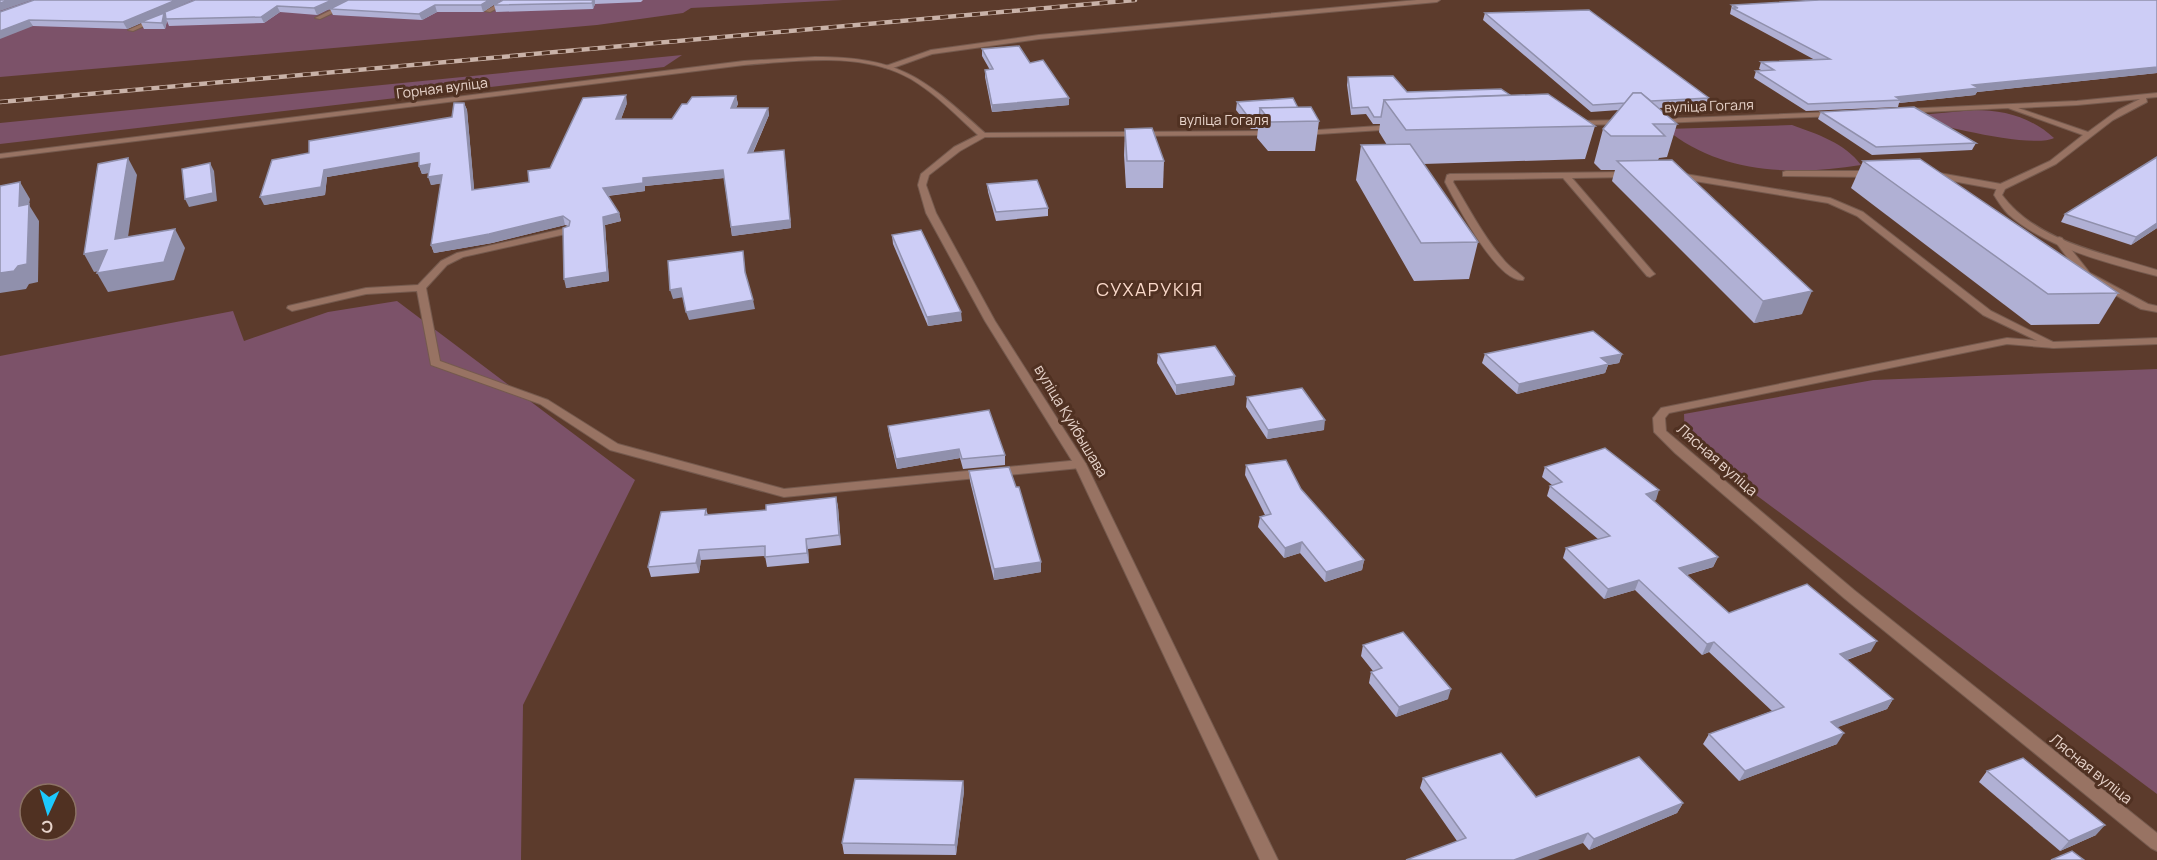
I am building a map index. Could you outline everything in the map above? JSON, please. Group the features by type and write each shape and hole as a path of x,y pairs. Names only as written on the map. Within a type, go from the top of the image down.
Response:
{"street":[{"path":"318,18 357,0"},
{"path":"488,11 510,0"},
{"path":"887,67 931,52 1039,37 1437,0"},
{"path":"130,30 162,17"},
{"name":"Горная вуліца","path":"0,156 744,63 817,60 887,67"},
{"path":"887,67 936,94 983,135"},
{"path":"1898,111 2077,103 2156,95"},
{"path":"1916,173 1941,175 2001,187 2058,160 2087,134 2125,108 2156,95"},
{"path":"2004,106 2087,134"},
{"name":"вуліца Гогаля","path":"1648,122 1838,114"},
{"path":"1567,123 1637,122"},
{"path":"1298,133 1402,126"},
{"name":"вуліца Гогаля","path":"983,135 1286,133"},
{"name":"вуліца Куйбышава","path":"983,135 957,149 925,174 922,185 931,213 990,321 1080,464 1269,860"},
{"path":"1786,174 1881,174"},
{"path":"1519,278 1509,275 1449,182 1449,177 1637,175"},
{"path":"1661,175 1684,175 1830,201 1860,214 1987,313 2054,345"},
{"path":"1566,176 1650,274"},
{"path":"2001,187 1998,195 2013,215 2036,231 2157,273"},
{"path":"292,308 366,291 421,288 444,263 460,255 567,231"},
{"path":"2059,240 2086,275 2145,307 2157,309"},
{"path":"421,288 435,363 544,402 614,447 784,493 1080,464"},
{"name":"Лясная вуліца","path":"2157,341 2054,345 2007,341 1665,410 1659,418 1660,432 1849,594 2157,843"}],"shaded area":[{"path":"0,0 843,0 691,8 683,13 597,25 0,77"},
{"path":"682,55 664,67 0,144 0,123"},
{"path":"1974,110 1996,111 2017,116 2036,125 2054,138 2043,141 2005,138 1961,130 1909,116"},
{"path":"1792,125 1839,145 1861,165 1810,170 1759,168 1710,155 1687,144 1666,129"},
{"path":"397,301 635,480 523,705 521,860 0,860 0,356 233,311 244,341 328,312"},
{"path":"2157,369 2157,794 1685,442 1684,414 1873,380"}],"building":[{"path":"34,0 176,0 123,22 29,20 0,31 0,12"},
{"path":"195,0 332,0 314,8 277,6 261,17 166,19 165,12"},
{"path":"348,0 489,0 481,5 435,5 419,14 330,9"},
{"path":"503,0 593,0 592,3 494,5"},
{"path":"1819,0 2157,0 2157,67 1973,85 1979,88 1896,97 1901,100 1808,104 1756,71 1774,70 1761,62 1830,59 1732,8 1738,8 1732,5"},
{"path":"1589,10 1709,98 1651,101 1641,93 1633,93 1625,103 1593,105 1485,13"},
{"path":"164,13 162,23 141,22"},
{"path":"1019,46 1030,63 1043,60 1069,98 992,105 985,70 993,69 982,49"},
{"path":"1393,76 1407,92 1501,89 1510,95 1384,100 1381,117 1374,117 1368,107 1352,108 1348,77"},
{"path":"1633,93 1641,93 1677,124 1653,124 1665,136 1611,136 1603,129"},
{"path":"1548,94 1595,126 1406,130 1384,100"},
{"path":"626,95 616,119 672,119 682,104 687,104 692,97 736,96 731,108 768,108 748,153 784,150 790,220 731,227 723,170 643,178 643,183 603,188 619,213 603,217 607,272 564,279 563,228 569,226 570,221 563,216 431,245 442,175 428,177 430,164 419,166 419,153 324,170 321,187 260,197 272,160 309,153 309,141 452,117 454,103 464,103 472,190 529,182 528,171 550,168 583,98"},
{"path":"1293,98 1298,108 1260,108 1259,121 1252,122 1237,102"},
{"path":"1311,107 1319,121 1271,122 1260,108"},
{"path":"1914,107 1976,143 1876,147 1821,112"},
{"path":"1152,128 1164,161 1127,161 1125,129"},
{"path":"1410,144 1478,242 1421,243 1361,145"},
{"path":"2157,157 2157,223 2136,237 2065,214"},
{"path":"128,158 115,239 175,229 164,262 97,273 107,250 84,254 98,164"},
{"path":"1920,159 2118,293 2048,294 1863,161"},
{"path":"1672,160 1812,291 1763,301 1617,161"},
{"path":"210,163 213,193 185,199 182,169"},
{"path":"1037,180 1048,208 996,212 987,184"},
{"path":"20,182 19,206 29,204 27,264 18,266 14,271 0,273 0,186"},
{"path":"921,230 961,312 927,317 892,235"},
{"path":"743,251 745,272 753,300 686,312 681,288 670,290 668,261"},
{"path":"1593,331 1622,354 1601,358 1609,364 1519,384 1485,354"},
{"path":"1215,346 1235,376 1176,385 1158,354"},
{"path":"1302,388 1325,420 1268,430 1247,397"},
{"path":"989,410 1005,455 962,459 959,449 896,459 888,426"},
{"path":"1605,448 1659,490 1646,494 1718,557 1679,568 1729,613 1807,584 1877,641 1840,654 1893,699 1831,722 1844,733 1745,771 1709,734 1784,707 1714,642 1707,644 1639,580 1608,589 1566,548 1610,536 1550,486 1562,482 1545,467"},
{"path":"1286,460 1301,489 1364,560 1326,572 1302,542 1285,548 1260,517 1271,514 1246,465"},
{"path":"1009,467 1016,487 1019,487 1041,562 994,569 969,471"},
{"path":"836,497 839,535 806,539 807,553 765,557 765,546 699,550 696,563 648,567 661,512 706,509 705,515 766,510 766,505"},
{"path":"1403,632 1451,689 1399,707 1371,672 1382,668 1363,645"},
{"path":"1501,753 1536,797 1639,757 1683,803 1594,839 1588,833 1514,860 1406,860 1466,838 1423,778"},
{"path":"2023,758 2105,825 2069,841 1987,771"},
{"path":"855,779 963,781 955,845 842,843"},
{"path":"2072,851 2084,860 2051,860"}],"railway":[{"path":"0,102 1135,0"}],"district":[{"name":"СУХАРУКІЯ","path":"1150,290"}]}
